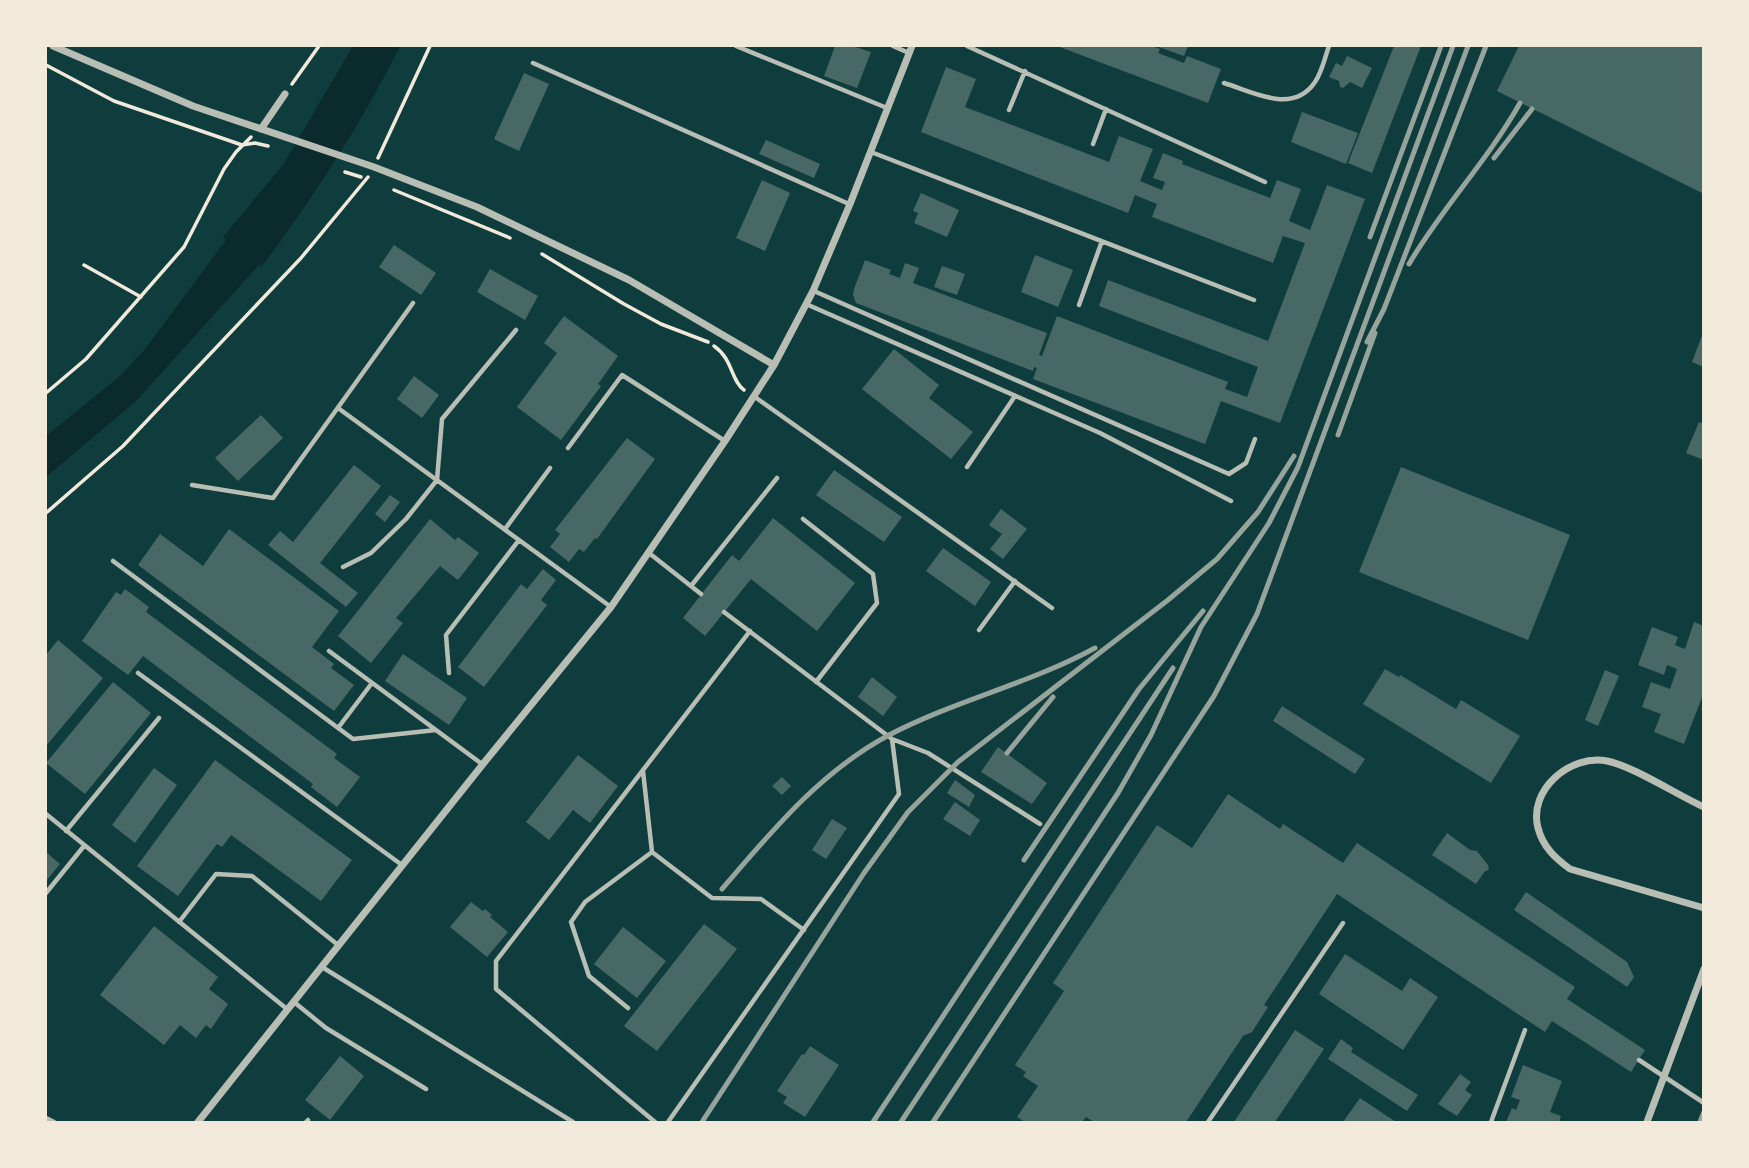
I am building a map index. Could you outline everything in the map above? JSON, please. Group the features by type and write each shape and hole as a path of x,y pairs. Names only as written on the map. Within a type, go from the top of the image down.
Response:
{"street":[{"path":"53,46 193,106 374,167 477,207 618,275 774,365"},
{"path":"198,1122 611,607 755,397 813,291 911,49"},
{"path":"261,129 285,94"},
{"path":"1703,807 1629,769 1607,761 1585,761 1567,768 1550,781 1538,804 1537,826 1544,845 1556,859 1570,869 1703,908"},
{"path":"1647,1122 1703,969"}],"lane":[{"path":"736,46 750,48 887,108"},
{"path":"893,46 911,49"},
{"path":"967,46 1265,182"},
{"path":"1224,83 1283,101 1300,97 1315,82 1329,46"},
{"path":"533,63 850,204"},
{"path":"1009,110 1025,71"},
{"path":"1093,144 1107,109"},
{"path":"871,152 1254,300"},
{"path":"1079,305 1102,242"},
{"path":"813,291 1229,474 1246,463 1255,439"},
{"path":"192,485 273,498 413,303"},
{"path":"806,304 1100,433 1231,501"},
{"path":"343,567 371,553 406,519 437,480 442,419 516,330"},
{"path":"568,448 622,375 725,441"},
{"path":"967,467 1015,396"},
{"path":"755,397 1052,608"},
{"path":"338,408 611,607"},
{"path":"505,529 550,468"},
{"path":"691,586 777,478"},
{"path":"803,519 873,574 877,603 816,682"},
{"path":"449,673 446,635 519,540"},
{"path":"649,553 701,594"},
{"path":"113,561 354,739 436,730"},
{"path":"979,631 1015,582"},
{"path":"724,612 891,740 928,753 1040,824"},
{"path":"655,1122 496,989 496,961 750,631"},
{"path":"329,651 483,764"},
{"path":"138,673 403,865"},
{"path":"338,727 372,683"},
{"path":"66,831 159,718"},
{"path":"668,1122 899,794 891,740"},
{"path":"643,770 652,852 712,898 761,899 803,930"},
{"path":"46,814 288,1010"},
{"path":"46,893 83,846"},
{"path":"628,1008 589,976 571,922 585,902 652,852"},
{"path":"178,922 216,874 252,876 339,945"},
{"path":"1208,1122 1343,923"},
{"path":"322,967 573,1122"},
{"path":"294,1002 326,1028 426,1089"},
{"path":"1491,1122 1525,1030"},
{"path":"1639,1060 1703,1103"},
{"path":"46,1118 54,1122"}],"path":[{"path":"285,94 319,46"},
{"path":"46,513 123,446 301,258 367,179 430,46"},
{"path":"46,65 114,101 242,145 255,143 268,146"},
{"path":"46,390 86,359 184,247 224,169 242,145 261,129"},
{"path":"357,176 367,179"},
{"path":"392,189 512,239"},
{"path":"532,249 661,324 709,342 729,360 738,386 755,397"},
{"path":"84,265 141,297"}],"water":[{"path":"353,46 400,46 353,132 281,240 262,266 259,265 136,401 46,477 46,436 120,376 146,348 226,240 223,237 283,165"}],"building":[{"path":"835,46 852,46 871,52 857,88 824,76"},
{"path":"1057,46 1152,46 1160,49 1158,53 1184,63 1187,56 1221,69 1208,103"},
{"path":"1156,46 1188,46 1184,56"},
{"path":"1394,46 1421,46 1372,173 1348,163"},
{"path":"1519,46 1704,46 1704,194 1497,91"},
{"path":"1347,56 1372,68 1362,88 1350,82 1343,88 1340,87 1339,81 1329,77 1336,63 1342,66"},
{"path":"946,67 976,79 965,107 1109,162 1119,136 1153,149 1140,181 1162,190 1165,182 1153,178 1163,153 1183,161 1182,164 1270,198 1277,180 1301,189 1289,221 1310,230 1327,185 1365,199 1280,423 1221,401 1205,444 1033,379 1037,368 1034,367 1033,371 856,303 854,289 865,260 891,270 889,274 900,278 905,263 919,268 913,283 1047,333 1039,355 1042,356 1057,316 1228,382 1225,389 1247,397 1258,367 1099,306 1108,280 1268,341 1305,243 1283,236 1273,263 1152,217 1157,204 1135,195 1128,213 921,132"},
{"path":"524,73 549,84 519,151 494,139"},
{"path":"1302,112 1358,133 1346,164 1291,142"},
{"path":"766,140 820,164 814,178 759,154"},
{"path":"762,180 790,193 765,251 736,238"},
{"path":"921,193 959,210 947,237 914,223 918,213 913,211"},
{"path":"394,245 436,273 421,295 379,267"},
{"path":"1035,255 1073,270 1058,307 1021,292"},
{"path":"942,266 965,274 957,295 934,287"},
{"path":"490,269 538,296 525,320 477,292"},
{"path":"564,316 618,356 598,384 601,386 561,440 517,407 557,353 544,343"},
{"path":"1704,333 1704,367 1692,362"},
{"path":"894,349 939,385 929,398 973,432 951,459 862,389"},
{"path":"414,376 439,395 422,418 397,399"},
{"path":"261,415 283,438 238,481 215,458"},
{"path":"1699,422 1704,424 1704,460 1686,453"},
{"path":"627,438 655,459 597,539 595,538 584,552 579,549 569,562 550,547 560,534 555,530"},
{"path":"354,465 381,486 320,563 358,593 346,607 268,545 280,531 293,542"},
{"path":"1401,467 1570,535 1528,640 1359,572"},
{"path":"834,470 902,517 884,542 816,495"},
{"path":"390,495 400,502 385,522 375,514"},
{"path":"1001,509 1027,529 1003,559 990,549 1002,534 989,525"},
{"path":"773,518 855,583 817,631 751,579 705,636 683,618 732,555 739,561"},
{"path":"430,519 455,540 458,537 479,553 458,580 440,566 396,618 403,623 371,663 338,636"},
{"path":"229,529 339,611 312,647 334,664 331,668 354,685 334,711 138,565 160,534 203,566"},
{"path":"943,548 991,582 975,606 926,571"},
{"path":"543,569 556,580 541,600 547,605 484,687 458,667 521,584 527,589"},
{"path":"125,589 149,607 146,612 337,754 334,758 360,777 337,807 311,787 313,784 143,656 128,675 82,641 116,592 121,595"},
{"path":"1694,622 1704,626 1704,692 1684,744 1654,732 1661,714 1642,707 1651,682 1670,689 1677,669 1667,665 1664,675 1638,665 1652,627 1678,637 1675,645 1685,649"},
{"path":"58,640 103,678 46,746 46,655"},
{"path":"403,654 467,698 449,725 385,681"},
{"path":"1385,669 1399,677 1400,675 1456,709 1461,700 1520,736 1491,783 1363,704"},
{"path":"1605,670 1619,676 1598,726 1585,720"},
{"path":"872,677 897,697 883,716 858,697"},
{"path":"113,682 151,713 85,794 46,763"},
{"path":"1282,706 1365,759 1355,774 1273,721"},
{"path":"998,747 1047,783 1032,804 981,772"},
{"path":"578,755 618,786 590,823 573,810 549,840 526,822"},
{"path":"215,760 352,860 321,901 231,835 222,847 217,844 178,896 137,866"},
{"path":"154,768 177,785 135,843 112,825"},
{"path":"782,777 791,786 782,795 772,786"},
{"path":"955,780 975,795 969,807 947,793"},
{"path":"1228,794 1280,829 1283,824 1343,863 1357,843 1575,987 1567,999 1645,1050 1631,1072 1552,1021 1545,1032 1337,894 1264,1005 1268,1007 1252,1032 1243,1036 1186,1122 1094,1122 1086,1117 1082,1122 1025,1122 1017,1117 1038,1086 1023,1076 1026,1072 1015,1065 1064,991 1053,983 1157,825 1192,848"},
{"path":"955,802 980,820 970,836 943,819"},
{"path":"832,819 847,828 826,859 812,850"},
{"path":"1447,833 1470,850 1477,851 1488,865 1489,870 1485,871 1476,884 1432,855"},
{"path":"46,852 60,864 46,881"},
{"path":"1526,892 1627,962 1634,977 1627,987 1514,910"},
{"path":"471,902 483,911 485,909 492,915 490,917 508,932 487,957 450,927"},
{"path":"704,924 737,949 657,1051 624,1026"},
{"path":"154,926 218,977 209,989 228,1004 211,1029 206,1025 196,1038 180,1025 164,1045 100,995"},
{"path":"623,927 666,961 637,998 594,964"},
{"path":"1345,954 1402,991 1410,978 1438,997 1403,1050 1319,994"},
{"path":"1295,1030 1324,1049 1275,1122 1234,1122"},
{"path":"1341,1039 1353,1048 1351,1052 1418,1095 1407,1111 1328,1059"},
{"path":"810,1046 839,1065 805,1117 783,1103 787,1097 777,1091"},
{"path":"340,1056 364,1076 330,1120 305,1100"},
{"path":"1523,1065 1562,1081 1550,1112 1561,1116 1559,1122 1506,1122 1512,1108 1516,1110 1520,1100 1511,1097"},
{"path":"1460,1074 1471,1082 1465,1090 1472,1095 1457,1116 1438,1104"},
{"path":"1360,1098 1396,1122 1343,1122"}],"railway":[{"path":"1370,237 1441,46"},
{"path":"901,1122 1118,793 1151,735 1201,627 1269,523 1298,467 1453,46"},
{"path":"933,1122 1214,696 1257,614 1468,46"},
{"path":"1367,342 1384,309 1486,46"},
{"path":"1409,264 1520,103"},
{"path":"1494,158 1532,109"},
{"path":"1338,435 1375,333"},
{"path":"702,1122 864,873 908,812 958,762 1217,559 1258,512 1294,456"},
{"path":"1024,860 1139,689 1203,611"},
{"path":"722,889 798,804 864,750 914,723 1044,672 1095,648"},
{"path":"873,1122 1173,668"},
{"path":"1007,753 1053,697"},
{"path":"1700,1122 1704,1112"}]}
